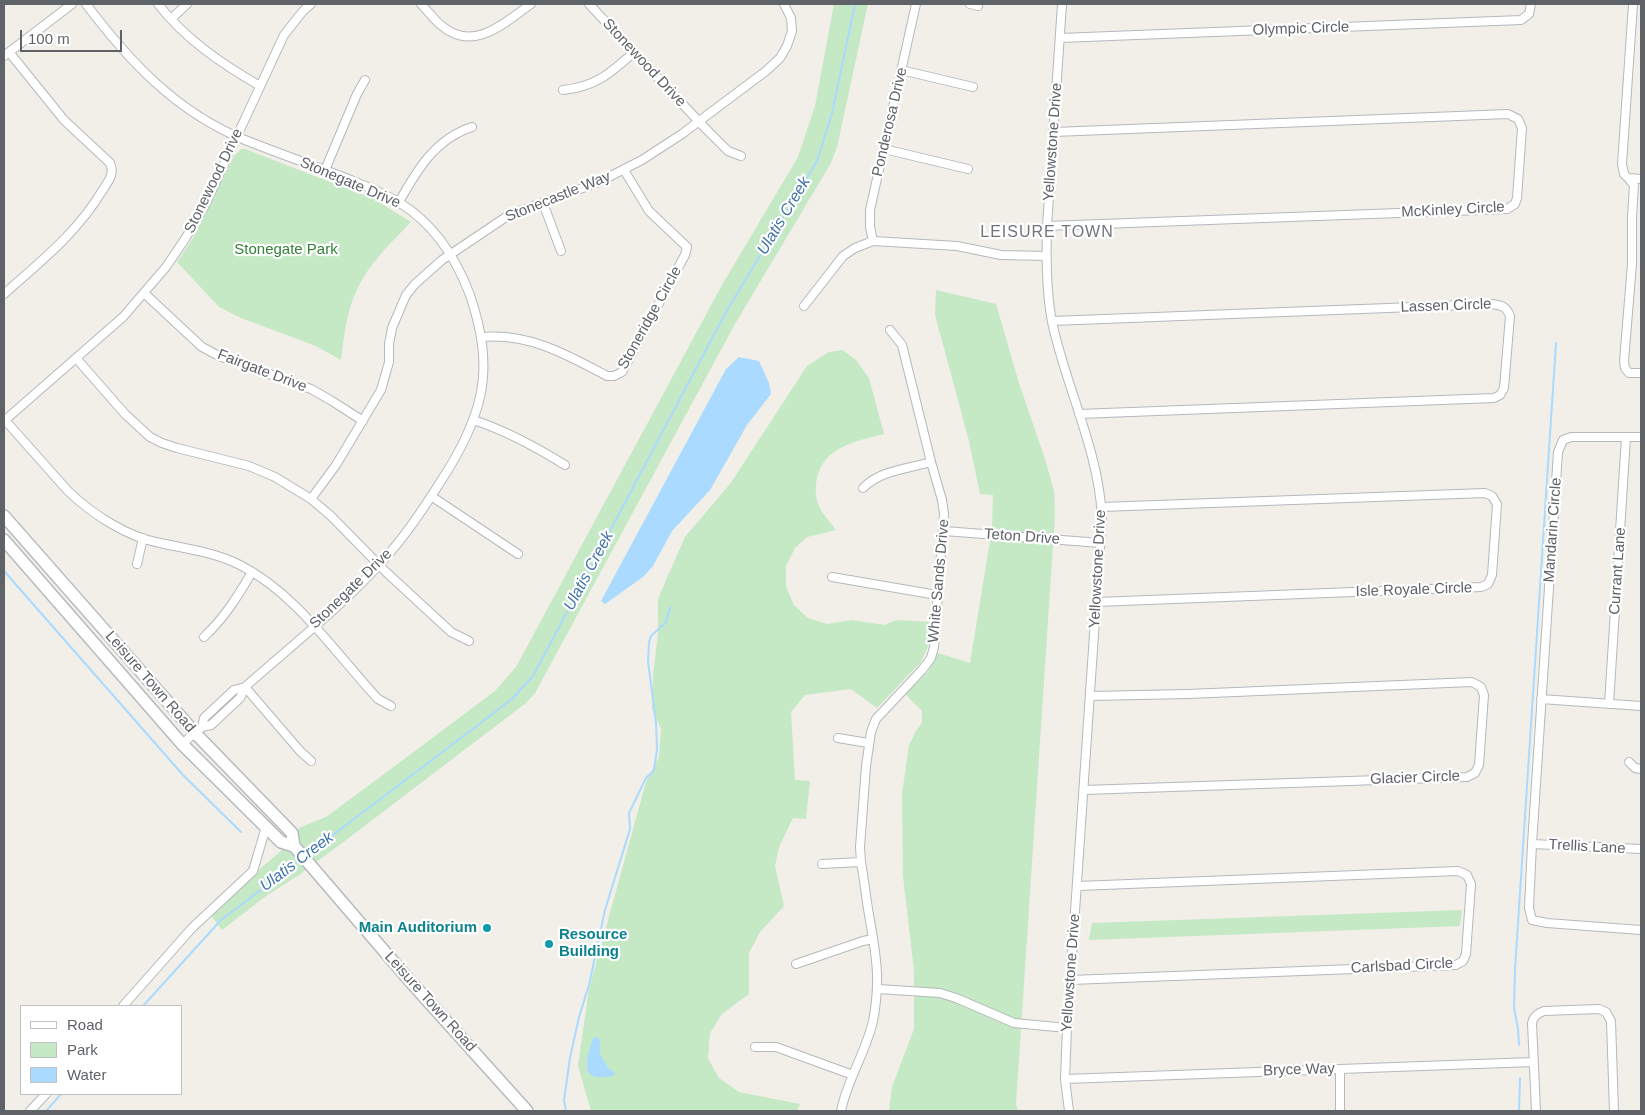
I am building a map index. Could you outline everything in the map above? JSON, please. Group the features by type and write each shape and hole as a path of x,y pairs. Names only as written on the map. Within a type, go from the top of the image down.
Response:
{"main road":[{"name":"Leisure Town Road","path":"4,516 292,833 294,846"},
{"name":"Leisure Town Road","path":"4,540 182,744 281,842 294,846 409,980 527,1111"}],"street":[{"path":"4,294 72,232 92,207 110,179 112,171 109,161 64,120 6,54 72,4"},
{"name":"Stonegate Drive","path":"86,4 128,57 155,83 208,122 236,136 381,193 399,202 426,224 451,254 464,281 482,337 481,395 473,420 452,464 406,532 379,565 345,599 245,687 240,698 211,725 198,730 182,744"},
{"path":"158,4 201,47 228,67 260,86"},
{"path":"171,19 187,4"},
{"name":"Stonewood Drive","path":"4,420 123,317 166,267 186,239 205,205 284,36 303,11 311,4"},
{"path":"421,4 443,27 456,34 469,36 493,31 531,4"},
{"name":"Stonewood Drive","path":"589,4 698,121 728,151 741,156"},
{"name":"Stonecastle Way","path":"311,499 336,465 384,383 389,362 389,344 392,328 406,295 431,269 509,215 624,170 662,148 766,71 780,58 788,46 792,32 791,18 784,4"},
{"name":"Ponderosa Drive","path":"873,241 870,228 870,210 916,4"},
{"name":"Yellowstone Drive","path":"1062,4 1047,226 1046,256 1049,299 1052,321 1099,484 1102,507 1067,1028 1065,1079 1069,1111"},
{"name":"Olympic Circle","path":"1060,38 1521,20 1529,19 1531,4"},
{"path":"1633,4 1622,164 1624,174 1634,185 1632,264 1624,360 1625,368 1629,372 1641,373"},
{"path":"563,90 579,88 594,83 619,66 634,52"},
{"path":"901,70 973,87"},
{"path":"325,170 357,94 365,80"},
{"name":"McKinley Circle","path":"1047,226 1504,210 1515,208 1522,128 1521,116 1508,114 1054,132"},
{"path":"399,202 419,169 435,148 452,135 472,127"},
{"path":"884,150 968,169"},
{"name":"Stoneridge Circle","path":"482,337 514,337 527,340 550,347 607,376 614,376 622,372 687,247 649,210 624,170"},
{"path":"1628,178 1641,179"},
{"path":"543,203 561,251"},
{"path":"804,306 843,256 855,248 873,241 958,246 1001,255 1046,256"},
{"name":"Fairgate Drive","path":"144,294 202,347 219,356 310,389 363,421"},
{"name":"Lassen Circle","path":"1052,321 1491,304 1510,306 1502,397 1492,399 1079,414"},
{"name":"White Sands Drive","path":"841,1111 853,1075 865,1048 878,989 877,960 861,862 862,810 868,743 876,719 912,682 930,658 934,647 937,594 944,531 942,500 902,345 890,330"},
{"path":"76,358 125,414 150,437 177,448 249,466 275,477 311,499 451,632 469,640"},
{"path":"4,420 79,501 117,527 159,543 209,552 225,558 252,572 277,589 378,699 391,706"},
{"path":"473,420 542,451 565,465"},
{"name":"Mandarin Circle","path":"1641,437 1571,437 1563,440 1558,452 1529,908 1532,920 1547,923 1641,930"},
{"name":"Currant Lane","path":"1609,704 1626,437"},
{"path":"863,488 880,475 931,462"},
{"path":"1102,507 1478,493 1488,494 1494,498 1501,492"},
{"path":"431,496 518,554"},
{"name":"Isle Royale Circle","path":"1097,602 1480,588 1491,586 1497,504 1494,498"},
{"name":"Teton Drive","path":"944,531 1101,543"},
{"path":"137,564 143,538"},
{"path":"204,636 218,624 229,610 252,572"},
{"path":"832,577 937,594"},
{"name":"Glacier Circle","path":"1084,790 1477,776 1484,684 1472,682 1188,694 1090,696"},
{"path":"245,687 300,751 311,761"},
{"path":"1542,699 1641,706"},
{"path":"838,738 868,743"},
{"path":"1629,762 1635,768 1641,769"},
{"path":"124,1005 192,928 253,871 266,828"},
{"name":"Trellis Lane","path":"1532,844 1641,849"},
{"path":"822,864 861,862"},
{"name":"Carlsbad Circle","path":"1071,980 1465,965 1471,874 1458,871 1078,886"},
{"path":"796,964 873,939"},
{"path":"878,989 940,993 1014,1023 1067,1028"},
{"path":"1536,1111 1533,1018 1544,1011 1599,1010 1606,1012 1611,1021 1614,1111"},
{"path":"755,1047 776,1047 853,1075"},
{"name":"Bryce Way","path":"1065,1079 1533,1062"},
{"path":"1340,1069 1340,1111"},
{"path":"30,1111 45,1095"}],"green space":[{"path":"834,4 868,4 837,147 831,163 735,324 535,693 526,703 350,837 299,875 266,896 222,930 209,913 282,850 276,845 301,827 326,817 407,757 495,691 516,667 722,285 798,157 815,106"},
{"name":"Stonegate Park","path":"241,149 374,199 411,222 380,255 361,282 348,317 341,360 316,346 241,318 219,307 177,262 193,238 234,156"},
{"path":"936,290 996,304 1054,491 1055,515 1016,1104 1018,1111 889,1111 892,1087 914,1029 914,971 903,876 902,794 909,745 922,723 922,711 905,694 928,672 938,653 970,663 992,529 993,495 980,494 969,441 935,315"},
{"path":"843,350 856,360 869,378 884,434 863,439 843,447 834,452 821,467 816,485 817,501 823,514 836,530 807,537 795,548 786,566 786,587 794,605 808,618 827,624 852,620 885,625 896,620 931,622 929,644 921,662 877,708 851,689 805,695 791,712 795,780 810,781 806,819 793,818 779,847 775,866 784,906 760,932 749,953 749,994 722,1014 710,1033 708,1058 719,1078 739,1092 800,1104 797,1111 591,1111 578,1066 589,989 646,782 659,757 661,728 652,709 653,675 658,634 658,599 685,537 730,484 807,366 829,352"},
{"path":"1462,910 1460,926 1089,940 1092,923"}],"water":[{"path":"739,357 759,361 769,383 771,394 747,425 710,490 672,531 653,566 643,577 605,604 601,601 726,369"},
{"path":"593,1038 600,1039 600,1054 608,1068 615,1073 613,1076 594,1076 587,1069 590,1047"}],"waterway":[{"name":"Ulatis Creek","path":"308,854 512,699 533,676 726,312 817,161 832,113 855,4"},
{"path":"1519,1045 1514,1008 1515,969 1556,343"},
{"path":"4,571 183,775 241,832"},
{"path":"566,1111 564,1100 570,1058 579,1017 589,985 605,910 630,829 629,813 646,778 654,770 657,749 656,723 648,661 649,642 651,636 666,622 670,607"},
{"name":"Ulatis Creek","path":"144,1005 221,920 300,860"},
{"path":"1519,1111 1520,1078"},
{"name":"Ulatis Creek","path":"46,1111 60,1095"}],"place":[{"name":"Main Auditorium","path":"487,928"},
{"name":"Resource Building","path":"549,944"}],"district":[{"name":"LEISURE TOWN","path":"1047,233"}]}
